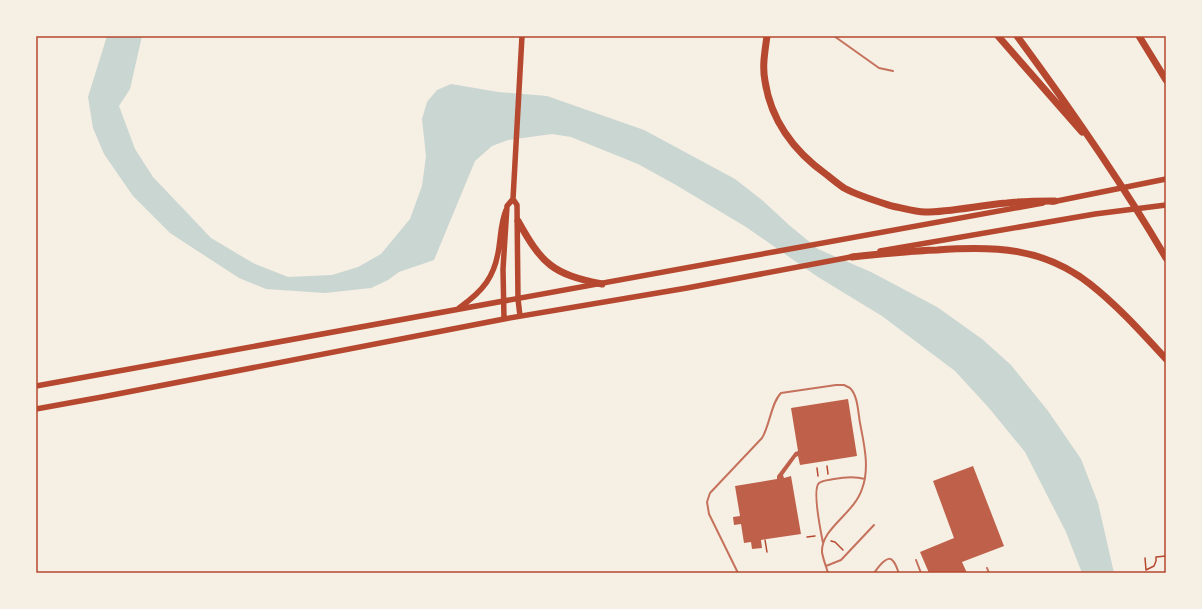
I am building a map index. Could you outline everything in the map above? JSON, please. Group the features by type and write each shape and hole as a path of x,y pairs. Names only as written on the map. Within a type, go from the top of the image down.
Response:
{"highway":[{"path":"767,36 763,59 765,82 771,107 784,131 800,153 842,187 878,202 924,212 1007,202 1055,201"},
{"path":"998,36 1101,155"},
{"path":"1017,36 1076,117 1113,172 1166,258"},
{"path":"1139,36 1166,80"},
{"path":"518,221 537,253 558,271 569,276 602,284"},
{"path":"852,257 901,250 995,248 1020,252 1054,263 1077,275 1090,284 1133,324 1166,359"}],"main road":[{"path":"457,309 481,291 490,277 497,260 502,220 507,206 513,199 522,36"},
{"path":"36,386 602,284 1055,201 1166,179"},
{"path":"513,199 517,205 518,221 518,299 520,316"},
{"path":"901,250 1095,214 1166,205"},
{"path":"504,319 503,270 507,206"},
{"path":"36,408 102,397 520,316 852,257"}],"lane":[{"path":"834,36 879,68 894,72"},
{"path":"738,573 709,514 707,506 708,497 712,489 762,438 767,430 776,400 781,393 844,385 852,390 856,397 865,447 865,479 862,490 854,505 829,532 823,545"},
{"path":"827,573 823,556 816,488 819,483 849,476 865,479"},
{"path":"826,566 838,562 874,526"},
{"path":"874,573 887,559 890,558 893,559 899,573"},
{"path":"916,560 921,573"},
{"path":"987,568 989,573"}],"path":[{"path":"827,466 829,480"},
{"path":"817,468 819,483"},
{"path":"807,537 822,535"},
{"path":"825,539 835,542 847,554"},
{"path":"765,540 767,552"},
{"path":"1145,558 1146,570 1154,566 1156,557 1166,556"}],"shaded area":[{"path":"107,36 142,36 130,89 119,106 135,149 153,177 211,238 253,263 288,277 332,275 358,267 381,254 410,219 422,186 426,156 422,119 427,102 437,90 451,84 498,92 547,96 644,130 735,179 762,200 818,249 871,272 937,307 982,339 1011,365 1048,411 1081,459 1098,503 1114,573 1082,573 1066,532 1025,452 989,408 955,371 882,316 818,277 746,227 638,164 571,137 552,134 508,140 492,146 475,161 434,260 399,272 388,280 371,288 325,293 266,289 239,278 170,233 133,196 104,154 93,128 88,97"}],"building":[{"path":"848,399 857,456 800,465 798,456 796,457 783,475 784,478 791,476 801,534 761,540 762,548 752,549 751,542 744,543 741,524 734,525 733,517 740,516 735,486 777,479 777,476 795,452 798,451 791,408"},
{"path":"973,466 1004,546 962,562 967,573 929,573 920,552 954,538 933,481"}]}
